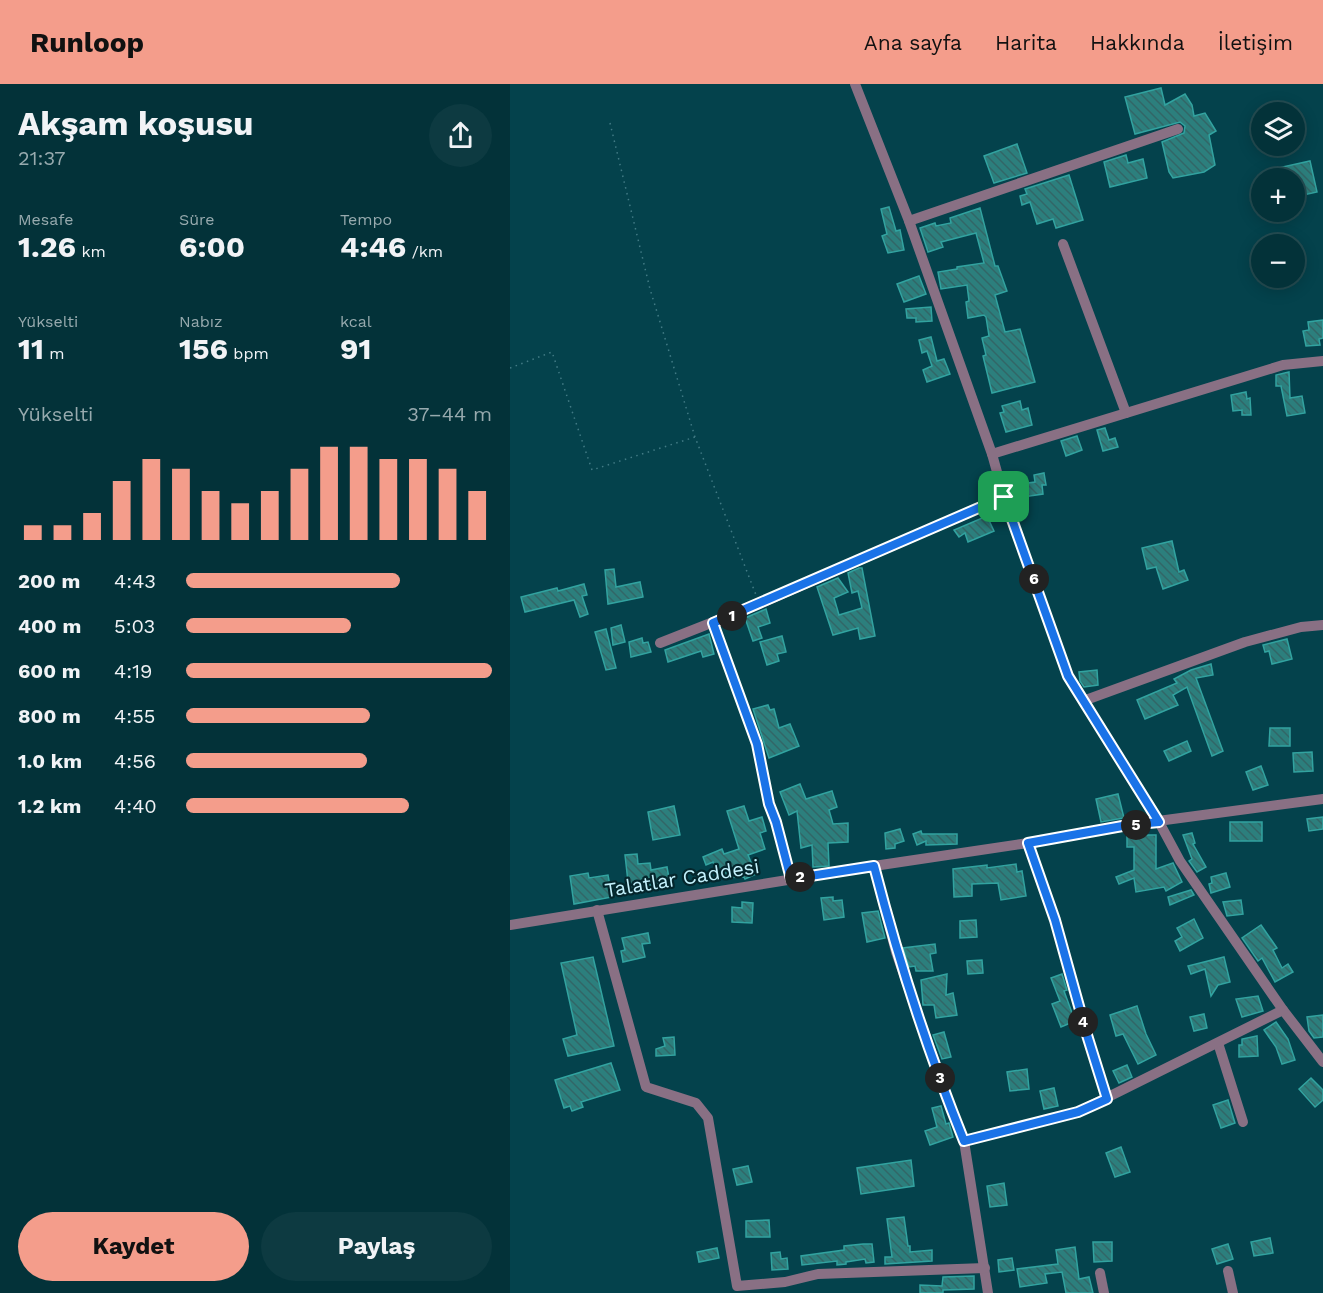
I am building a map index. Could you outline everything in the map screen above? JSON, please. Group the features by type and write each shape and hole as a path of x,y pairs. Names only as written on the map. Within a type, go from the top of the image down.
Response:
{"street":[{"path":"855,84 909,221 1068,676 1159,822 1180,861 1283,1010 1318,1047 1323,1062"},
{"path":"909,221 1178,129"},
{"path":"1063,244 1126,413"},
{"path":"992,454 1283,365 1323,361"},
{"path":"660,643 759,604 1004,497"},
{"path":"713,623 757,744 769,804 791,879"},
{"path":"1083,701 1245,642 1301,627 1323,625"},
{"name":"Talatlar Caddesi","path":"510,925 1128,825 1323,799"},
{"path":"1028,843 1055,920 1107,1099"},
{"path":"874,866 896,952 964,1141 988,1293"},
{"path":"597,910 646,1087 696,1103 708,1118 736,1290 787,1287 819,1274 985,1268"},
{"path":"964,1141 1078,1112 1283,1010"},
{"path":"1218,1043 1243,1122"},
{"path":"1228,1271 1233,1293"},
{"path":"1100,1273 1104,1293"}],"path":[{"path":"610,123 650,289 695,437 759,604"},
{"path":"510,368 552,352 592,470 695,437"}],"building":[{"path":"1161,88 1165,105 1185,94 1192,105 1194,116 1205,113 1216,131 1209,135 1215,165 1204,172 1173,178 1169,172 1162,142 1184,133 1185,126 1180,122 1135,134 1125,97"},
{"path":"1017,144 1027,173 994,183 984,156"},
{"path":"1126,155 1128,163 1143,159 1147,178 1110,187 1104,162"},
{"path":"1310,161 1317,192 1305,195 1305,168 1278,168"},
{"path":"1069,175 1083,220 1056,228 1053,219 1037,224 1030,202 1022,205 1020,196 1027,194 1025,189"},
{"path":"889,207 896,231 900,230 904,250 888,253 882,236 887,234 881,209"},
{"path":"980,208 995,266 998,266 1007,291 995,295 1005,332 1020,329 1035,382 992,393 983,356 986,355 982,338 989,336 986,317 984,315 968,318 967,285 941,289 938,272 984,263 976,233 941,242 943,247 928,252 920,228 935,223 936,226 951,223 950,218"},
{"path":"919,276 926,294 904,302 897,284"},
{"path":"931,307 932,321 916,322 916,318 907,318 906,309"},
{"path":"1323,320 1323,338 1319,339 1320,345 1306,346 1303,331 1309,330 1308,322"},
{"path":"931,337 937,361 944,359 950,374 927,382 923,370 932,366 927,351 922,353 919,340"},
{"path":"1289,372 1290,398 1302,396 1305,413 1287,416 1281,386 1276,386 1276,375"},
{"path":"1246,392 1247,399 1250,398 1251,415 1242,415 1242,410 1233,411 1231,395"},
{"path":"1020,401 1022,410 1028,408 1032,425 1006,432 1000,413 1004,412 1002,406"},
{"path":"1105,428 1109,440 1115,438 1118,447 1103,451 1097,430"},
{"path":"1077,436 1082,450 1066,456 1061,441"},
{"path":"1044,473 1046,485 1042,485 1043,494 1023,497 1021,484 1035,482 1034,475"},
{"path":"987,516 994,531 968,542 965,533 959,537 954,530"},
{"path":"1172,541 1179,572 1184,570 1188,580 1163,589 1156,567 1147,569 1142,548"},
{"path":"862,568 875,636 860,639 858,628 833,635 817,587 838,578 848,592 834,598 839,615 862,608 858,591 852,593 848,573"},
{"path":"614,569 616,587 640,582 643,597 608,604 605,570"},
{"path":"584,584 587,595 582,596 588,614 580,617 574,600 525,612 521,597"},
{"path":"766,609 770,623 758,627 762,638 753,641 745,618"},
{"path":"621,625 625,642 613,645 611,628"},
{"path":"606,629 616,668 606,670 595,632"},
{"path":"709,634 714,654 703,657 701,651 668,662 665,650"},
{"path":"782,636 786,652 777,654 779,661 767,665 760,642"},
{"path":"642,638 643,643 648,642 651,652 631,657 629,642"},
{"path":"1287,639 1292,659 1272,664 1269,651 1265,652 1263,645"},
{"path":"1211,664 1213,675 1196,678 1223,751 1212,756 1187,687 1173,695 1178,705 1145,719 1137,700 1177,683 1174,679 1191,670"},
{"path":"1097,670 1098,685 1084,687 1080,681 1079,672"},
{"path":"768,705 770,710 774,709 779,728 790,724 799,746 769,758 753,709"},
{"path":"1270,728 1290,728 1290,746 1269,746"},
{"path":"1187,741 1191,751 1169,761 1164,751"},
{"path":"1312,752 1313,771 1294,772 1293,753"},
{"path":"1261,766 1268,785 1253,790 1246,772"},
{"path":"800,784 806,799 832,791 837,807 829,810 833,824 848,823 848,842 828,843 829,866 813,867 812,845 801,848 797,811 789,815 780,792"},
{"path":"1118,794 1124,818 1101,822 1096,799"},
{"path":"674,806 680,835 653,840 648,812"},
{"path":"744,806 749,821 762,817 766,831 760,833 765,849 748,855 756,874 745,879 744,877 719,878 713,862 706,865 703,857 722,849 724,854 739,849 727,811"},
{"path":"1323,817 1323,829 1309,831 1307,819"},
{"path":"1230,822 1262,822 1262,841 1230,841"},
{"path":"900,829 904,841 895,844 895,848 886,849 885,833"},
{"path":"921,831 922,834 957,834 957,844 926,845 926,841 917,845 913,834"},
{"path":"1192,833 1195,843 1193,844 1206,867 1197,872 1189,861 1192,859 1183,835"},
{"path":"1127,835 1156,835 1156,869 1173,863 1182,882 1166,891 1164,887 1136,892 1134,878 1119,884 1116,877 1134,870 1134,847 1127,847"},
{"path":"637,854 638,864 650,863 651,870 667,867 670,884 653,887 653,890 629,891 625,855"},
{"path":"1016,864 1017,872 1022,871 1026,896 1001,900 998,883 972,884 972,896 954,897 953,869"},
{"path":"588,873 589,878 608,875 612,897 574,904 570,876"},
{"path":"1226,873 1230,887 1211,893 1209,884 1212,883 1211,877"},
{"path":"1191,890 1194,895 1170,905 1168,897"},
{"path":"833,897 833,901 842,900 844,917 824,920 821,898"},
{"path":"1241,900 1243,914 1227,916 1223,902"},
{"path":"742,902 753,903 752,923 732,922 732,907 742,908"},
{"path":"878,911 885,938 867,942 862,913"},
{"path":"1194,919 1203,938 1180,951 1175,941 1182,937 1177,928"},
{"path":"976,920 977,937 960,938 960,921"},
{"path":"1261,925 1277,948 1273,950 1282,968 1288,964 1293,972 1275,982 1262,958 1258,961 1242,938"},
{"path":"648,933 650,943 642,944 645,957 623,962 621,951 625,950 622,938"},
{"path":"935,944 936,953 930,954 933,971 916,971 915,966 909,967 903,948"},
{"path":"593,957 614,1046 568,1056 563,1039 577,1035 561,963"},
{"path":"1224,957 1230,982 1218,985 1211,996 1205,969 1191,974 1188,966"},
{"path":"982,960 983,973 968,974 967,961"},
{"path":"947,974 946,995 953,993 957,1015 936,1018 934,1005 923,1005 921,980"},
{"path":"1062,974 1067,990 1064,991 1075,1021 1061,1027 1052,1004 1060,1001 1051,978"},
{"path":"1258,996 1263,1011 1242,1017 1236,999"},
{"path":"1137,1006 1156,1055 1138,1064 1123,1034 1116,1036 1110,1015"},
{"path":"1204,1014 1207,1028 1194,1031 1190,1017"},
{"path":"1323,1015 1323,1037 1314,1038 1309,1031 1307,1017"},
{"path":"1276,1022 1288,1039 1295,1060 1282,1064 1276,1047 1264,1030"},
{"path":"944,1032 951,1057 942,1059 933,1035"},
{"path":"1257,1036 1258,1056 1239,1057 1239,1045 1242,1045 1242,1039"},
{"path":"674,1037 675,1055 656,1056 656,1049 665,1046 663,1038"},
{"path":"611,1063 620,1090 581,1102 583,1107 572,1111 570,1106 564,1108 555,1080"},
{"path":"1127,1065 1132,1077 1119,1083 1113,1071"},
{"path":"1027,1069 1029,1089 1010,1091 1007,1072"},
{"path":"1311,1078 1323,1090 1323,1100 1315,1107 1299,1089"},
{"path":"1054,1088 1058,1106 1044,1109 1040,1091"},
{"path":"1228,1100 1235,1123 1221,1128 1213,1105"},
{"path":"941,1106 946,1124 949,1123 953,1137 930,1145 925,1131 937,1127 932,1108"},
{"path":"1121,1147 1130,1172 1115,1177 1106,1153"},
{"path":"911,1160 914,1186 861,1194 857,1168"},
{"path":"748,1166 752,1182 737,1185 733,1169"},
{"path":"1004,1183 1007,1205 990,1207 987,1186"},
{"path":"904,1217 910,1252 932,1250 932,1261 885,1264 885,1257 892,1257 887,1219"},
{"path":"769,1220 770,1237 746,1237 746,1221"},
{"path":"1270,1238 1273,1253 1254,1256 1251,1242"},
{"path":"1093,1242 1112,1242 1112,1261 1094,1262"},
{"path":"872,1244 874,1262 866,1263 865,1259 837,1265 837,1261 802,1265 801,1256 844,1250 844,1246"},
{"path":"1228,1244 1233,1259 1217,1264 1212,1249"},
{"path":"1075,1247 1079,1279 1089,1277 1093,1293 1066,1293 1062,1272 1045,1274 1047,1283 1020,1287 1017,1269 1058,1264 1056,1250"},
{"path":"717,1248 719,1258 699,1262 697,1252"},
{"path":"780,1252 781,1259 787,1258 788,1269 772,1270 771,1253"},
{"path":"1012,1258 1014,1270 999,1272 998,1260"},
{"path":"974,1276 974,1289 920,1293 920,1285 942,1286 943,1277"}],"route":[{"path":"1004,497 1068,676 1159,822 1128,825 1028,843 1055,920 1107,1099 1078,1112 964,1141 896,952 874,866 791,879 769,804 757,744 713,623 1004,497"}]}
